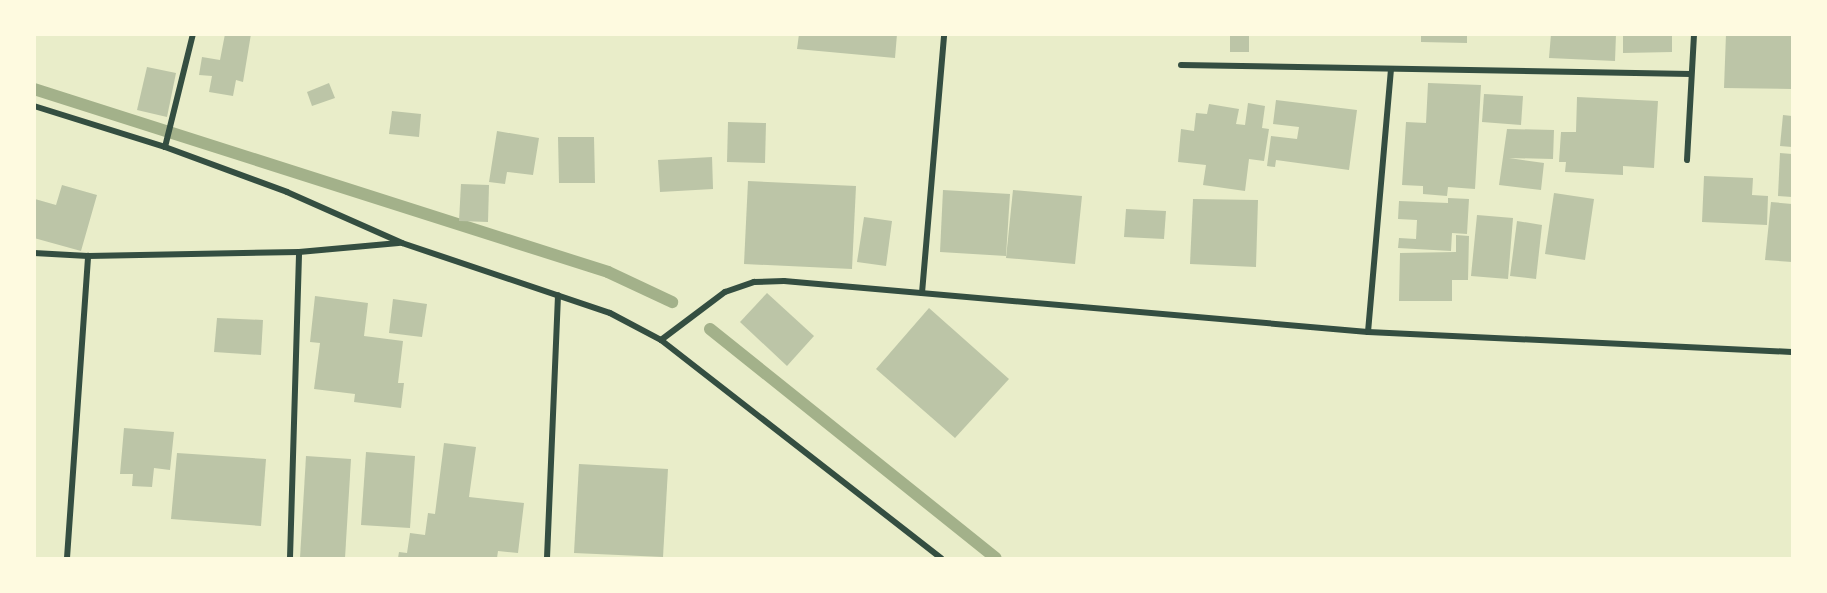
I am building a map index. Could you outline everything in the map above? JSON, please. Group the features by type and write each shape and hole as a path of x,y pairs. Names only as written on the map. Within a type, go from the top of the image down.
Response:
{"street":[{"path":"165,147 177,107 193,34"},
{"path":"922,293 944,34"},
{"path":"1687,160 1694,34"},
{"path":"1181,64 1691,74"},
{"path":"1368,332 1391,69"},
{"path":"34,106 165,147 287,192 402,243 610,313 661,340 941,558"},
{"path":"34,253 88,256 299,252 402,243"},
{"path":"290,558 299,252"},
{"path":"67,558 88,256"},
{"path":"661,340 725,292 754,282 784,280 1368,332 1792,352"},
{"path":"547,558 558,295"}],"building":[{"path":"225,34 251,34 243,82 236,80 233,96 209,92 212,76 199,75 202,57 220,60"},
{"path":"799,34 897,34 895,58 797,49"},
{"path":"1230,34 1249,34 1249,52 1230,52"},
{"path":"1421,34 1467,34 1467,43 1421,42"},
{"path":"1551,34 1616,34 1615,61 1549,58"},
{"path":"1623,34 1672,34 1672,52 1623,53"},
{"path":"1726,34 1792,34 1792,89 1724,88"},
{"path":"147,67 176,73 167,117 137,110"},
{"path":"329,83 335,98 312,106 307,92"},
{"path":"1428,83 1481,85 1475,189 1448,187 1447,196 1423,194 1423,186 1402,185 1406,122 1426,123"},
{"path":"1484,94 1523,96 1521,125 1482,122"},
{"path":"1577,97 1658,101 1654,168 1623,166 1623,175 1565,172 1566,162 1559,162 1561,132 1576,132"},
{"path":"1276,100 1357,110 1349,170 1276,160 1275,167 1267,166 1271,136 1297,139 1299,127 1273,124"},
{"path":"1248,103 1265,106 1262,128 1269,129 1264,161 1249,159 1245,191 1203,185 1206,165 1178,162 1181,129 1194,131 1196,113 1207,114 1209,104 1239,109 1236,124 1245,125"},
{"path":"392,111 421,114 419,137 389,134"},
{"path":"1783,115 1792,116 1792,147 1780,146"},
{"path":"728,122 766,123 765,163 727,162"},
{"path":"1507,129 1554,130 1553,159 1509,158 1544,163 1541,190 1499,185"},
{"path":"497,131 539,138 533,175 507,172 505,184 489,182"},
{"path":"558,137 594,137 595,183 559,183"},
{"path":"1780,153 1792,154 1792,197 1778,196"},
{"path":"712,157 713,189 660,192 658,160"},
{"path":"1704,176 1753,178 1752,195 1768,196 1767,225 1702,222"},
{"path":"748,181 856,186 852,269 744,264"},
{"path":"461,184 489,185 488,222 459,221"},
{"path":"62,185 97,195 81,251 34,238 35,199 56,205"},
{"path":"943,190 1010,194 1006,256 940,252"},
{"path":"1013,190 1082,196 1075,264 1006,258"},
{"path":"1554,193 1594,199 1585,260 1545,254"},
{"path":"1448,198 1469,199 1467,234 1452,233 1451,251 1398,248 1399,238 1416,239 1417,220 1398,219 1399,201 1448,203"},
{"path":"1193,199 1258,200 1256,267 1190,264"},
{"path":"1771,202 1792,204 1792,262 1765,260"},
{"path":"1126,209 1166,211 1164,239 1124,237"},
{"path":"1477,215 1513,218 1508,279 1471,276"},
{"path":"864,217 892,221 886,266 857,262"},
{"path":"1517,221 1542,225 1536,279 1510,276"},
{"path":"1456,235 1469,236 1468,280 1452,280 1452,301 1399,301 1400,253 1456,252"},
{"path":"767,293 814,336 787,366 740,322"},
{"path":"315,296 368,303 364,336 403,341 398,383 404,383 401,408 354,402 355,394 314,389 320,343 310,342"},
{"path":"393,299 427,304 422,337 389,333"},
{"path":"929,308 1009,379 955,438 876,369"},
{"path":"217,318 263,320 261,355 214,352"},
{"path":"124,428 174,432 170,470 154,468 152,487 132,486 133,474 120,474"},
{"path":"444,443 476,447 469,497 524,503 518,553 498,551 497,558 398,558 399,552 407,553 410,533 425,535 428,513 435,514"},
{"path":"366,452 415,456 410,528 361,525"},
{"path":"177,453 266,459 261,526 171,519"},
{"path":"306,456 351,459 345,558 300,558"},
{"path":"579,464 668,469 663,557 574,553"}],"waterway":[{"path":"34,89 608,272 672,302"},
{"path":"710,329 996,558"}]}
